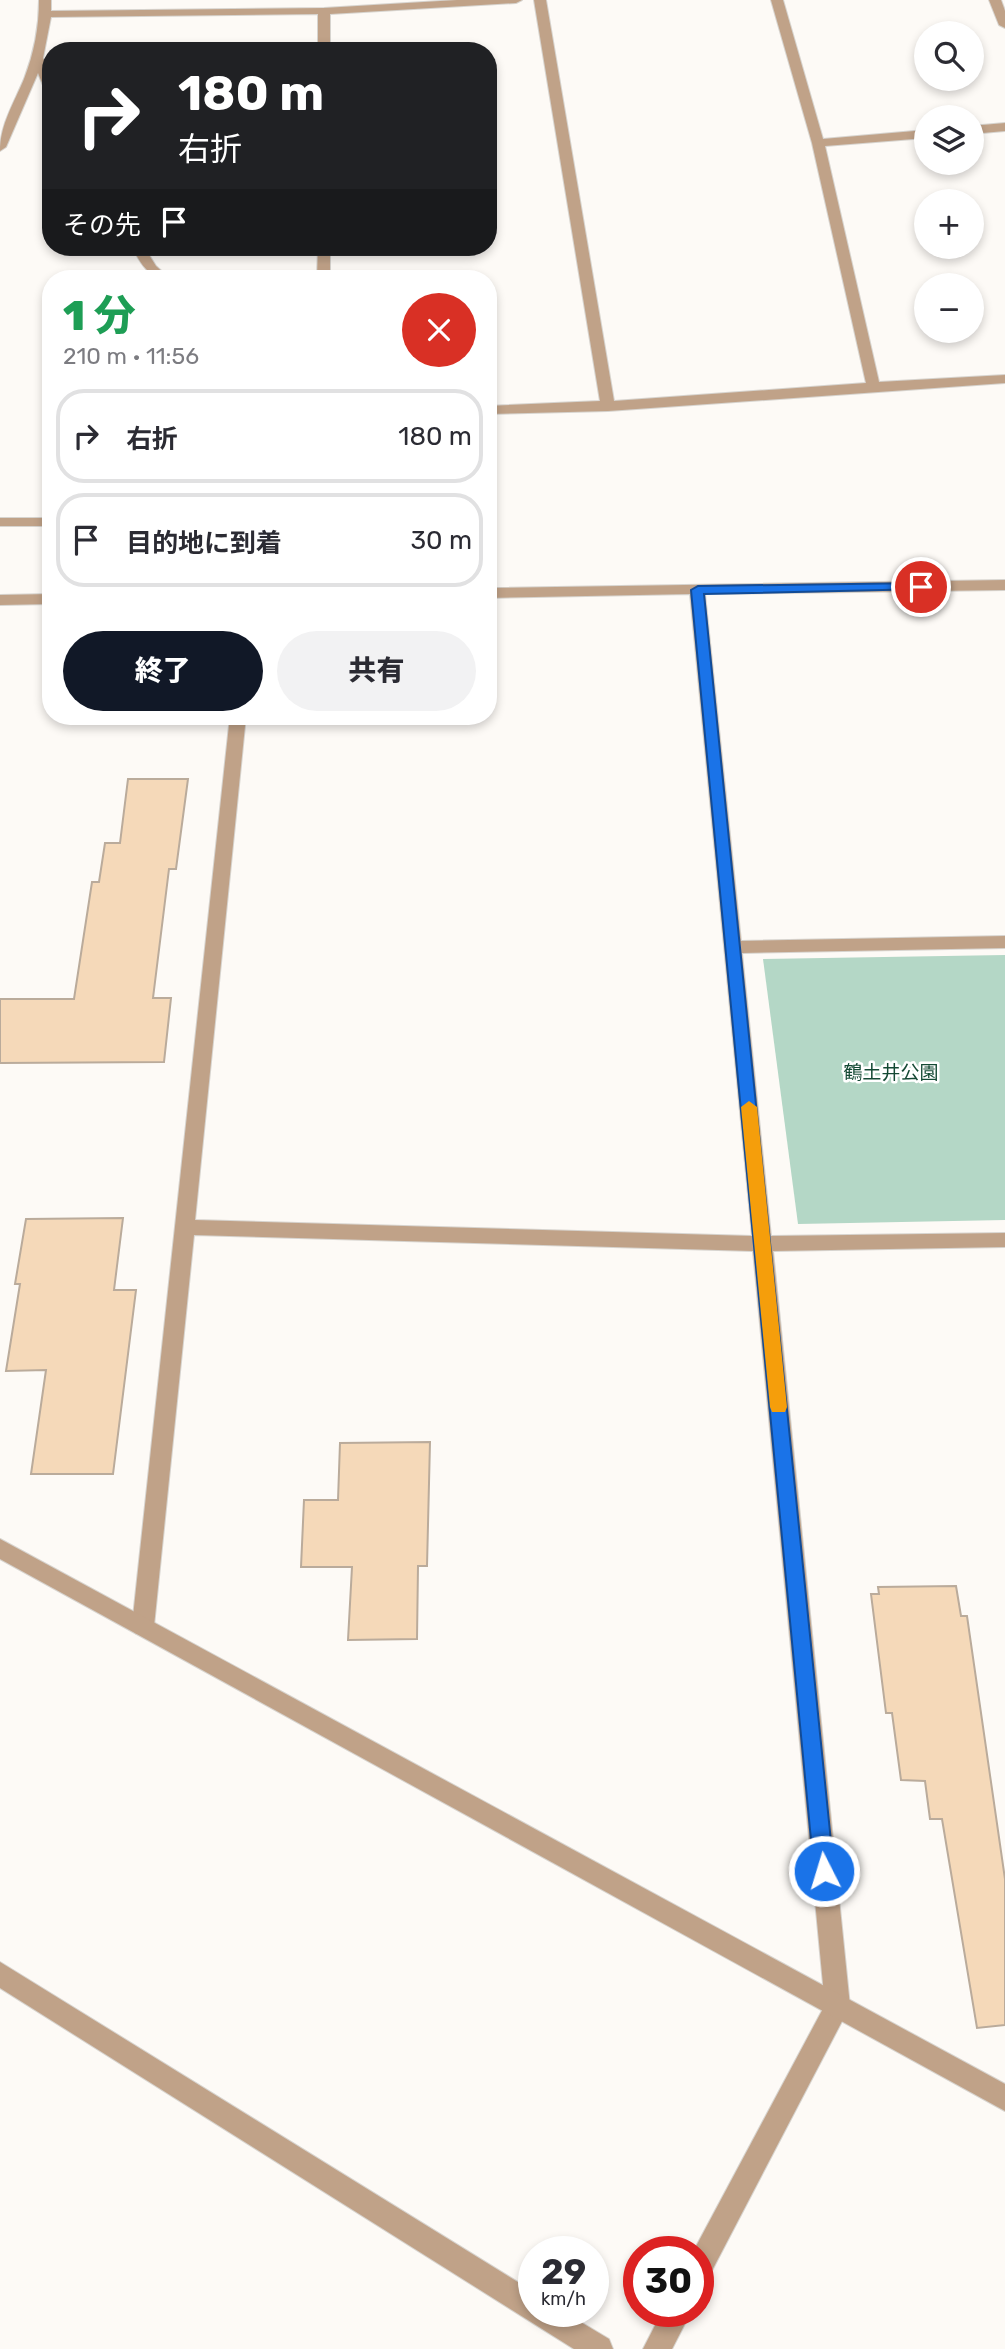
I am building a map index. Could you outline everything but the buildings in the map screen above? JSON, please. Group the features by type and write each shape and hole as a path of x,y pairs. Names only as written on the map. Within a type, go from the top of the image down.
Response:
{"street":[{"path":"0,147 37,58 46,14 45,0"},
{"path":"46,14 324,11 516,0"},
{"path":"540,0 608,407"},
{"path":"777,0 818,144 873,385"},
{"path":"995,0 1005,25"},
{"path":"324,11 324,42"},
{"path":"37,58 42,69"},
{"path":"984,129 1005,127"},
{"path":"818,144 914,135"},
{"path":"497,410 608,407 873,385 1005,379"},
{"path":"0,522 42,522"},
{"path":"497,593 1005,585"},
{"path":"698,590 838,2006 714,2241"},
{"path":"0,600 42,599"},
{"path":"143,1626 237,725"},
{"path":"733,947 1005,942"},
{"path":"184,1227 762,1244 1005,1240"},
{"path":"0,1548 1005,2098"},
{"path":"0,1974 518,2298"},
{"path":"564,2327 599,2349"},
{"path":"657,2349 669,2327"}],"green space":[{"name":"鶴土井公園","path":"1005,955 1005,1220 798,1224 763,959"}],"slow traffic":[{"path":"749,1107 779,1407"}],"route":[{"path":"824,1871 698,590 921,587"}]}
